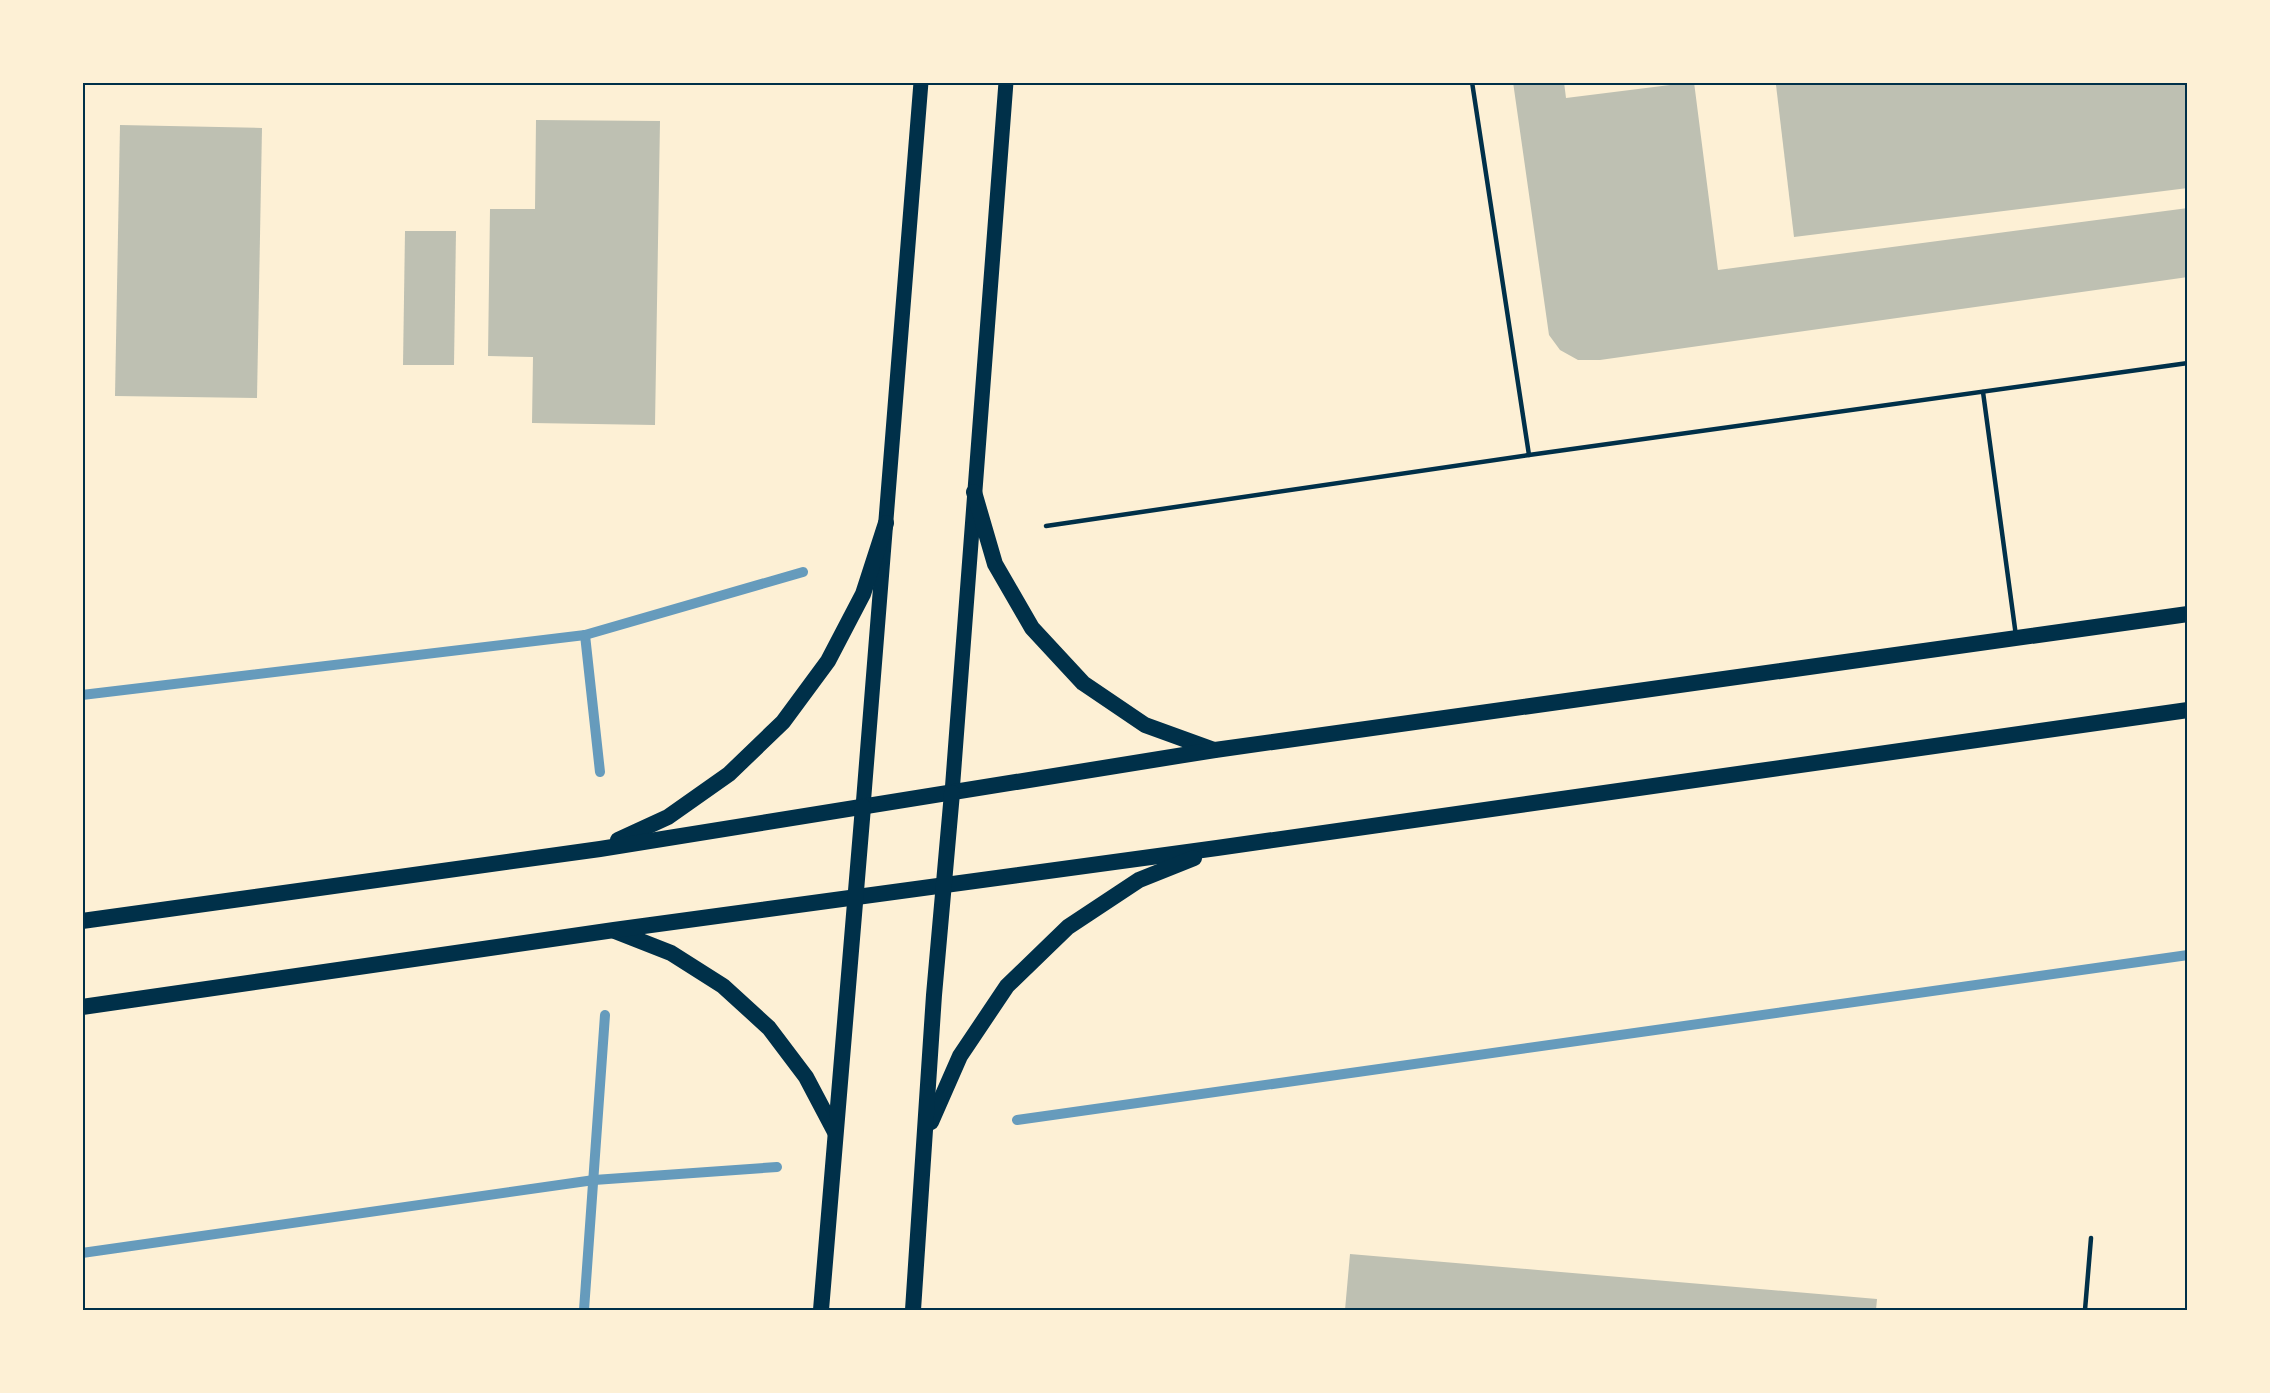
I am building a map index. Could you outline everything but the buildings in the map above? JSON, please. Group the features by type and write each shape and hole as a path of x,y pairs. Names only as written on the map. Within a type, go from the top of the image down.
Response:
{"highway":[{"path":"974,492 995,564 1032,628 1083,683 1145,724 1215,750"},
{"path":"600,849 668,817 729,774 783,722 828,661 863,594 886,523"},
{"path":"82,921 600,849 1215,750 2187,614"},
{"path":"82,1007 614,930 1217,848 2187,710"},
{"path":"913,1311 934,995 952,793"},
{"path":"821,1311 863,807"},
{"path":"926,1134 960,1056 1007,986 1022,971 1068,927 1139,880 1217,848"},
{"path":"614,930 671,953 723,986 761,1021 806,1077 835,1132"}],"main road":[{"path":"863,807 921,82"},
{"path":"952,793 1006,82"}],"lane":[{"path":"1472,82 1529,455"},
{"path":"1046,526 1529,455 2187,363"},
{"path":"1983,392 2016,638"},
{"path":"2085,1311 2091,1238"}],"waterway":[{"path":"82,695 585,635 803,572"},
{"path":"585,635 600,772"},
{"path":"1017,1120 2188,955"},
{"path":"584,1310 605,1015"},
{"path":"82,1253 594,1180 777,1167"}]}
